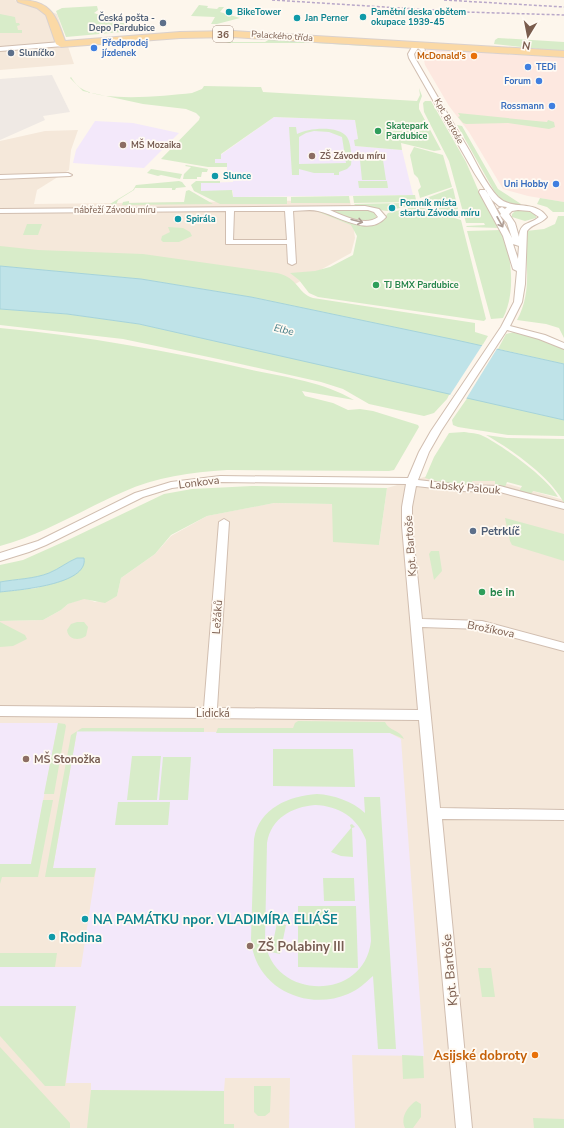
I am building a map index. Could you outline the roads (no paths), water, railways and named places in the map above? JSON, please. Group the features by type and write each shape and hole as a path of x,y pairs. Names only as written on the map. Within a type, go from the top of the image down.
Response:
{"main road":[{"path":"21,0 39,5 50,12 61,44"},
{"name":"Palackého třída","path":"61,44 180,35 226,34 402,44 418,48 435,46 564,54"}],"street":[{"name":"Palackého třída","path":"0,49 61,44"},
{"name":"Kpt. Bartoše","path":"418,48 412,57 479,174 493,202 503,210 510,222 515,235 521,267"},
{"path":"418,48 419,68"},
{"name":"Kpt. Bartoše","path":"464,1128 407,526 407,507 412,482 420,460 436,431 505,327 518,302 521,284 522,232 525,227 542,220 541,213 530,208 507,206 498,201 479,174"},
{"name":"Kpt. Bartoše","path":"479,174 480,186 508,236 521,284"},
{"path":"0,177 68,175"},
{"path":"518,208 508,210 506,217 519,224 532,224"},
{"path":"289,209 292,263"},
{"name":"nábřeží Závodu míru","path":"0,211 289,209 320,209 369,209 379,212 382,217 380,220 373,222 360,223 320,209"},
{"path":"230,210 229,242 291,242"},
{"path":"505,327 542,337 564,346"},
{"name":"Lonkova","path":"0,557 25,550 139,495 182,483 234,479 412,482"},
{"name":"Labský Palouk","path":"412,482 461,488 500,489 564,506"},
{"name":"Ležáků","path":"210,713 224,522"},
{"name":"Brožíkova","path":"416,623 479,625 564,647"},
{"name":"Lidická","path":"0,712 73,711 425,715"},
{"path":"434,813 564,815"}],"water":[{"name":"Elbe","path":"0,266 141,279 251,297 564,364 564,420 139,324 67,314 0,309"},
{"path":"77,558 84,558 83,567 75,574 64,580 21,590 0,592 0,582 43,575"}],"railway":[{"path":"272,0 465,12 564,15"},
{"path":"444,0 564,7"}],"place":[{"name":"BikeTower","path":"229,12"},
{"name":"Pamětní deska obětem okupace 1939-45","path":"363,17"},
{"name":"Jan Perner","path":"297,18"},
{"name":"Česká pošta - Depo Pardubice","path":"163,23"},
{"name":"Předprodej jízdenek","path":"94,48"},
{"name":"Sluníčko","path":"11,53"},
{"name":"McDonald's","path":"474,56"},
{"name":"TEDi","path":"528,67"},
{"name":"Forum","path":"539,81"},
{"name":"Rossmann","path":"552,106"},
{"name":"Skatepark Pardubice","path":"378,131"},
{"name":"MŠ Mozaika","path":"123,145"},
{"name":"ZŠ Závodu míru","path":"312,156"},
{"name":"Slunce","path":"215,176"},
{"name":"Uni Hobby","path":"556,184"},
{"name":"Pomník místa startu Závodu míru","path":"392,208"},
{"name":"Spirála","path":"178,219"},
{"name":"TJ BMX Pardubice","path":"376,285"},
{"name":"Petrklíč","path":"473,531"},
{"name":"be in","path":"482,592"},
{"name":"MŠ Stonožka","path":"26,759"},
{"name":"NA PAMÁTKU npor. VLADIMÍRA ELIÁŠE","path":"85,919"},
{"name":"Rodina","path":"52,937"},
{"name":"ZŠ Polabiny III","path":"250,946"},
{"name":"Asijské dobroty","path":"535,1055"}]}
